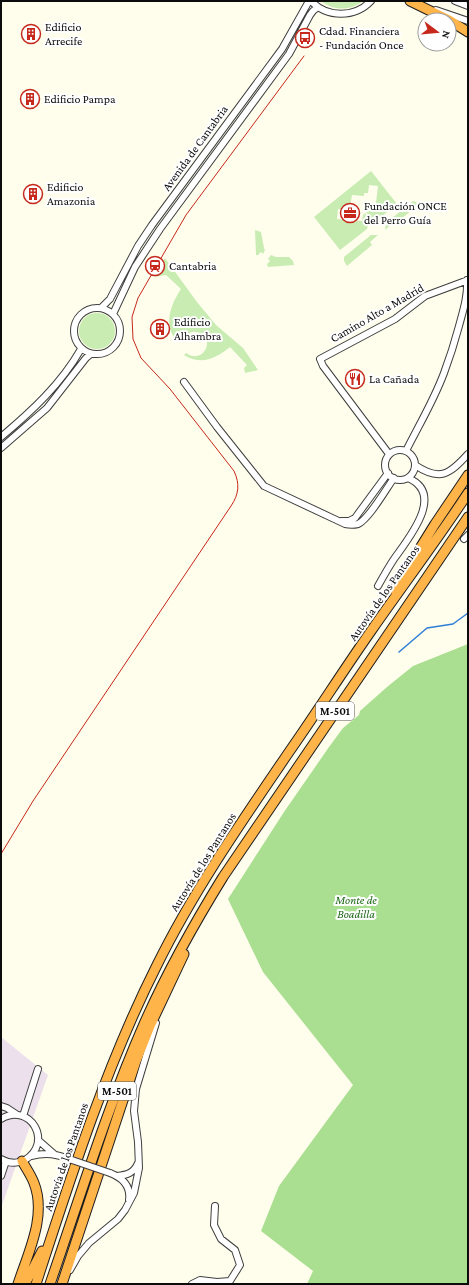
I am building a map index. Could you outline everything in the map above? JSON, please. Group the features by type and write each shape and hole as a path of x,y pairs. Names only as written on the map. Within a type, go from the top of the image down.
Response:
{"highway":[{"path":"410,1 449,20 468,32"},
{"path":"371,632 374,621 406,569 468,475"},
{"name":"Autovía de los Pantanos","path":"36,1284 95,1112 117,1055 157,964 187,909 209,871 255,801 468,493"},
{"name":"Autovía de los Pantanos","path":"50,1284 129,1059 170,969 223,877 468,517"},
{"path":"62,1284 136,1061 150,1026 202,918 205,907"},
{"path":"18,1284 37,1223 38,1208 34,1183 22,1161"},
{"path":"25,1284 56,1223"}],"street":[{"path":"310,1 330,13 348,14 363,8 371,1"},
{"name":"Avenida de Cantabria","path":"101,308 110,299 152,225 282,49 310,1"},
{"path":"410,1 468,21"},
{"path":"455,1 468,6"},
{"name":"Avenida de Cantabria","path":"113,314 135,267 160,229 289,54 310,15 318,7"},
{"path":"406,450 444,373 463,310 468,280"},
{"name":"Camino Alto a Madrid","path":"389,454 323,366 320,359 395,318 425,296 468,280"},
{"path":"96,308 101,308 113,314 120,329 116,344 111,350 103,354 91,354 81,349 75,339 74,328 78,317 87,310 96,308"},
{"path":"1,437 40,402 59,381 81,349"},
{"path":"1,448 47,408 86,358 91,354"},
{"path":"184,382 264,486 345,524 352,525 359,523 366,518 394,478"},
{"path":"406,450 414,458 415,465 413,472 408,478 401,480 394,478 388,474 385,462 389,454 393,451 406,450"},
{"path":"415,465 425,472 444,474 454,469 468,454"},
{"path":"339,521 349,521 356,518 388,474"},
{"path":"378,586 419,522 424,507 423,494 420,487 415,481 408,478"},
{"path":"62,1284 78,1256 89,1243 118,1219 134,1194 139,1160 134,1111 136,1089 152,1034 176,972"},
{"path":"23,1116 38,1069"},
{"path":"1,1106 16,1114 28,1118 36,1128 38,1140 36,1149 31,1156"},
{"path":"1,1119 6,1115 16,1114"},
{"path":"38,1140 54,1154"},
{"path":"1,1176 2,1159 14,1163 31,1156 40,1154 54,1154 110,1173 124,1180 130,1195 129,1202"},
{"path":"117,1176 131,1173 139,1160"},
{"path":"192,1284 200,1280 217,1282 230,1281 240,1265 235,1250 221,1239 214,1225 215,1206"}],"shaded area":[{"path":"1,1037 48,1075 1,1208"}],"green space":[{"path":"321,1 363,1 353,7 336,8 331,7"},
{"path":"371,171 397,204 381,217 376,216 371,218 366,212 368,210 375,211 378,186 369,185 368,193 364,193 364,196 352,195 350,207 347,207 346,210 338,209 337,219 362,221 365,213 369,219 367,229 340,250 314,217"},
{"path":"413,201 418,205 395,224 393,223 385,230 386,223"},
{"path":"255,230 261,232 265,250 263,254 261,252 256,255"},
{"path":"371,235 378,235 370,242 372,245 347,266 344,261 344,257"},
{"path":"271,255 276,257 289,257 293,261 294,265 268,267 267,264 270,261 268,259"},
{"path":"165,258 216,325 243,348 258,370 245,373 244,368 247,365 230,347 214,357 203,360 197,360 184,355 186,353 193,356 199,356 203,353 207,343 206,338 202,334 196,332 190,333 184,341 178,337 176,340 172,334 169,321 170,314 174,301 181,289 166,275 154,277"},
{"path":"101,313 110,318 114,324 114,338 110,344 101,349 93,349 84,344 80,338 79,327 84,318 90,314"},
{"name":"Monte de Boadilla","path":"468,644 468,1284 307,1284 313,1271 261,1231 279,1186 353,1085 263,972 228,899 284,812 343,728 359,715 360,711 387,687 413,666"}],"waterway":[{"path":"399,652 427,628 453,624 468,613"}],"tram line":[{"path":"1,854 33,801 236,497 238,485 234,471 170,389 141,358 133,339 132,317 138,298 186,215 304,56"}],"place":[{"name":"Edificio Arrecife","path":"31,34"},
{"name":"Cdad. Financiera - Fundación Once","path":"305,38"},
{"name":"Edificio Pampa","path":"30,99"},
{"name":"Edificio Amazonia","path":"33,194"},
{"name":"Fundación ONCE del Perro Guía","path":"350,213"},
{"name":"Cantabria","path":"155,266"},
{"name":"Edificio Alhambra","path":"160,329"},
{"name":"La Cañada","path":"355,379"}]}
